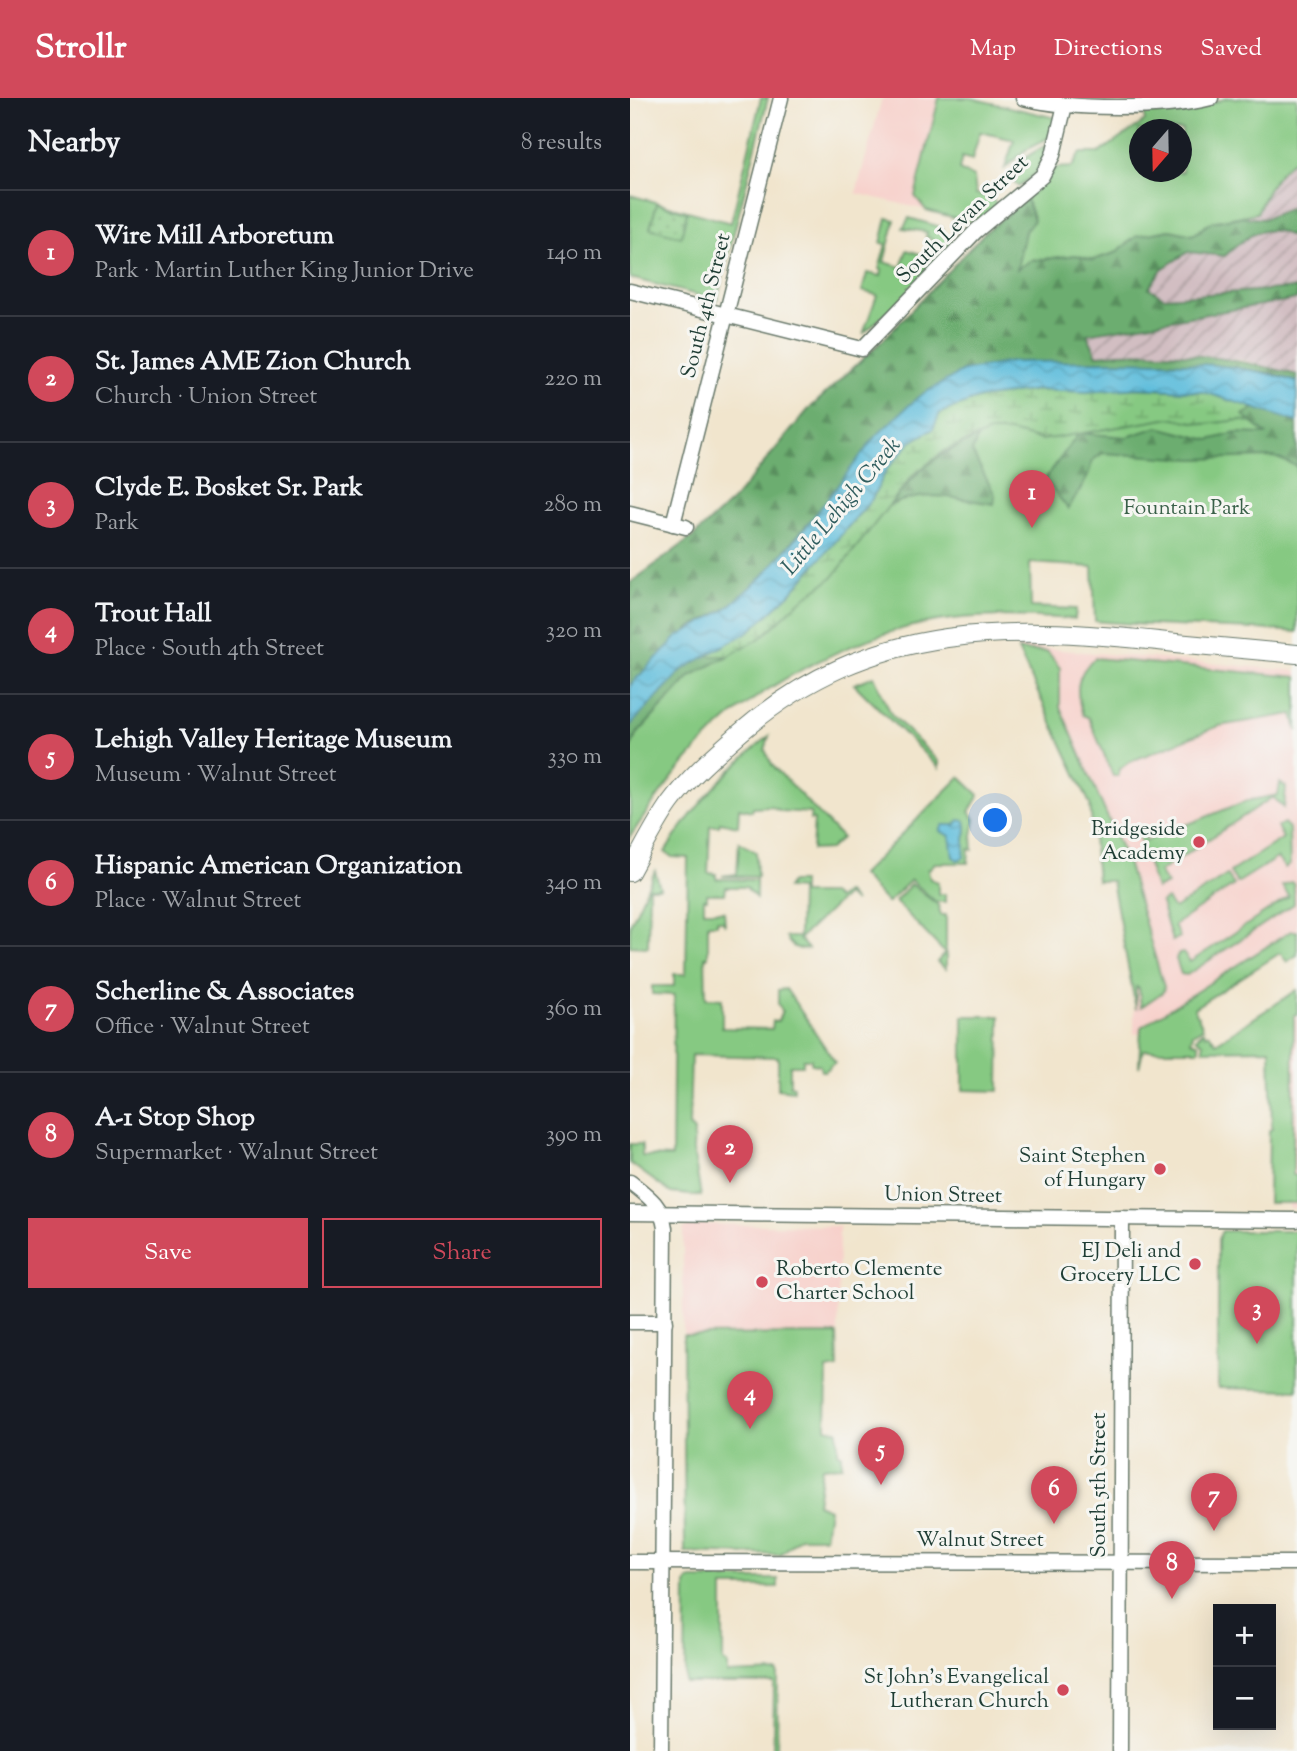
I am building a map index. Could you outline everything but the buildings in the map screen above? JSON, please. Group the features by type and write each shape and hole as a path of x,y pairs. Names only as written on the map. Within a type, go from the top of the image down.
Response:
{"main road":[{"path":"630,872 670,804 717,752 756,718 807,682 901,645 954,635 1030,630 1297,651"}],"street":[{"name":"South 4th Street","path":"630,513 680,526 727,313 781,98"},
{"path":"1023,98 1065,105 1159,106 1185,105 1211,98"},
{"path":"1159,106 1179,98"},
{"name":"South Levan Street","path":"727,313 862,349 976,231 1042,176 1053,155 1065,105"},
{"path":"630,291 727,313"},
{"path":"630,1182 654,1200 663,1214 665,1322 662,1751"},
{"path":"630,1193 663,1214"},
{"name":"Union Street","path":"630,1213 1297,1220"},
{"name":"South 5th Street","path":"1120,1751 1122,1218"},
{"path":"630,1322 665,1322"},
{"name":"Walnut Street","path":"630,1562 1297,1563"}],"shaded area":[{"path":"882,98 961,98 930,211 856,193"},
{"path":"1297,158 1297,206 1263,219 1242,217 1257,213 1268,189 1288,163"},
{"path":"1282,231 1297,240 1297,288 1164,297 1149,288 1162,269 1188,251 1225,256 1249,234"},
{"path":"1297,299 1297,375 1243,360 1123,352 1097,355 1087,333"},
{"name":"Bridgeside Academy","path":"1017,646 1297,671 1297,944 1283,947 1147,1032 1134,1034 1134,1003 1112,881 1090,804"},
{"path":"1290,1015 1297,1015 1297,1208 1289,1208"},
{"name":"Roberto Clemente Charter School","path":"688,1224 839,1226 838,1334 683,1335 683,1230"}],"green space":[{"path":"761,98 768,98 717,300 630,278 630,195 731,223"},
{"path":"939,98 971,98 1056,118 1052,136 1024,151 1005,168 1014,140 980,132 972,160 962,157 959,170 974,177 976,194 991,197 999,207 981,221 967,221 926,210 915,196"},
{"path":"1227,98 1297,98 1297,158 1278,175 1257,213 1211,222 1193,235 1170,230 1137,236 1115,253 1093,260 1076,255 1030,261 1016,269 1025,231 1034,220 1026,199 1055,168 1072,167 1080,153 1099,153 1129,132 1129,182 1192,182 1192,119 1145,119 1145,111 1188,111"},
{"path":"1049,144 1040,169 1019,187 1015,184 1018,165"},
{"path":"1026,199 1034,220 1025,231 1017,269 1030,261 1076,255 1093,260 1115,253 1137,236 1170,230 1193,235 1211,222 1242,217 1263,219 1297,206 1297,240 1286,234 1267,230 1250,236 1225,256 1188,252 1162,269 1149,288 1164,297 1297,288 1297,299 1087,334 1097,355 1147,353 1223,359 1297,375 1297,382 1272,373 1168,362 1011,362 835,492 762,577 726,609 691,627 630,686 630,583 694,536 734,499 808,410 883,340 985,232"},
{"path":"657,203 687,212 681,237 650,228"},
{"path":"887,218 895,220 884,262 901,267 907,250 927,256 932,239 926,237 927,232 903,228 909,218 941,227 953,246 919,283 863,334 877,295 862,291 867,273 881,276 882,270 879,269 886,244 881,243"},
{"path":"1138,388 1204,392 1256,407 1243,415 1252,423 1241,420 1205,424 1171,418 1042,440 1010,432 990,432 946,450 913,475 833,577 799,602 762,637 728,656 705,656 751,630 790,594 872,499 887,469 911,442 933,429 939,413 975,399 999,394"},
{"name":"Fountain Park","path":"1162,394 1297,429 1297,632 1095,621 1093,567 1030,563 1031,607 1076,609 1075,619 1014,616 953,619 924,624 864,641 805,668 751,701 700,745 630,837 630,748 638,733 690,676 727,654 820,565 921,440"},
{"path":"1256,407 1297,422 1297,466 1274,457 1194,459 1103,453 1093,460 1087,478 1068,509 1045,479 1079,433 1127,437 1158,427 1209,440 1236,433 1266,434 1243,415"},
{"path":"978,437 972,452 995,495 994,504 929,496 891,505 919,472 939,456"},
{"path":"1018,650 1048,652 1060,668 1060,707 1127,862 1164,987 1163,992 1141,1007 1139,988 1136,987 1136,1009 1112,881 1097,881 1090,804"},
{"path":"705,656 728,656 690,676 638,733 630,748 630,726 636,718 682,670"},
{"path":"1095,658 1297,677 1297,731 1293,714 1219,726 1129,762 1120,769 1118,776 1113,776 1089,718 1083,715 1079,699 1080,677"},
{"path":"874,676 891,714 939,762 939,768 854,684"},
{"path":"769,736 765,750 772,765 842,838 830,849 812,850 814,820 810,820 811,813 781,811 770,806 753,807 752,811 739,808 738,826 720,822 719,826 710,826 708,873 716,874 716,879 756,880 756,898 746,887 726,887 725,894 707,894 707,899 704,899 704,911 724,911 725,925 723,921 717,920 717,924 708,924 708,957 705,957 706,998 722,999 722,1028 772,1029 773,1021 778,1021 782,1011 778,1004 778,990 786,989 835,1062 825,1071 821,1071 820,1065 811,1064 811,1059 803,1059 803,1065 790,1065 790,1085 794,1086 794,1091 778,1089 778,1057 691,1055 689,1126 694,1131 693,1150 701,1196 671,1193 630,1163 630,1144 642,1144 642,1156 672,1157 674,995 652,994 652,986 674,986 674,974 686,974 688,858 672,857 665,852 712,790"},
{"path":"960,777 979,795 969,812 975,819 973,850 969,849 968,863 935,863 928,870 930,879 938,882 938,894 945,894 945,902 936,902 911,880 887,903 861,875"},
{"path":"1280,783 1286,787 1284,808 1273,797 1159,872 1167,884 1156,889 1138,833 1144,834 1146,841 1246,801 1278,795"},
{"path":"1284,823 1289,828 1290,865 1285,868 1277,858 1237,883 1230,872 1283,838 1277,827"},
{"path":"739,842 756,852 757,877 722,876 737,874"},
{"path":"655,871 660,888 649,888 648,947 630,946 630,925"},
{"path":"1227,875 1234,885 1174,925 1180,937 1172,941 1161,903 1167,899 1174,909"},
{"path":"791,882 802,882 802,894 831,894 837,899 846,892 855,902 846,895 799,939 808,949 795,947 786,937 799,937 800,889 787,888"},
{"path":"1291,882 1294,884 1294,904 1187,975 1181,974 1176,959 1178,954 1183,953 1190,962 1289,897 1282,886"},
{"path":"911,884 938,905 941,915 946,915 946,969 937,962 945,953 895,901"},
{"path":"1291,931 1297,931 1297,955 1287,962 1280,953 1194,1008 1203,1028 1193,1034 1191,1041 1199,1044 1199,1050 1143,1050 1139,1067 1141,1027"},
{"path":"1297,990 1297,1015 1294,1015 1293,1175 1297,1176 1297,1203 1268,1203 1269,1130 1272,1129 1270,1049 1203,1050 1203,1043 1196,1038 1204,1031 1206,1035 1209,1033 1216,1043"},
{"path":"963,1016 1000,1016 999,1091 963,1090"},
{"path":"1222,1231 1297,1231 1297,1390 1218,1388 1218,1239"},
{"path":"837,1334 838,1368 827,1370 826,1428 838,1431 838,1452 842,1455 842,1466 822,1467 817,1504 829,1509 825,1537 800,1537 780,1555 685,1552 683,1335"},
{"path":"693,1579 778,1579 778,1587 723,1587 723,1662 727,1664 727,1674 778,1672 777,1751 773,1751 774,1683 685,1683 686,1585 688,1580"}],"water":[{"name":"Little Lehigh Creek","path":"1113,361 1230,367 1297,382 1297,422 1204,392 1138,388 1086,392 1037,390 980,398 940,413 933,429 911,442 887,469 872,499 790,594 751,630 682,670 630,726 630,686 634,681 677,637 726,609 762,577 805,528 875,437 919,396 963,371 1011,362"},
{"path":"959,820 965,821 966,826 964,857 958,860 953,857 950,836 940,831 943,825 955,825"}],"place":[{"name":"Wire Mill Arboretum","path":"1032,528"},
{"name":"Bridgeside Academy","path":"1199,842"},
{"name":"Saint Stephen of Hungary","path":"1160,1169"},
{"name":"St. James AME Zion Church","path":"730,1183"},
{"name":"EJ Deli and Grocery LLC","path":"1195,1264"},
{"name":"Roberto Clemente Charter School","path":"762,1282"},
{"name":"Clyde E. Bosket Sr. Park","path":"1257,1344"},
{"name":"Trout Hall","path":"750,1429"},
{"name":"Lehigh Valley Heritage Museum","path":"881,1485"},
{"name":"Hispanic American Organization","path":"1054,1524"},
{"name":"Scherline & Associates","path":"1214,1531"},
{"name":"A-1 Stop Shop","path":"1172,1599"},
{"name":"St John's Evangelical Lutheran Church","path":"1063,1690"}]}
